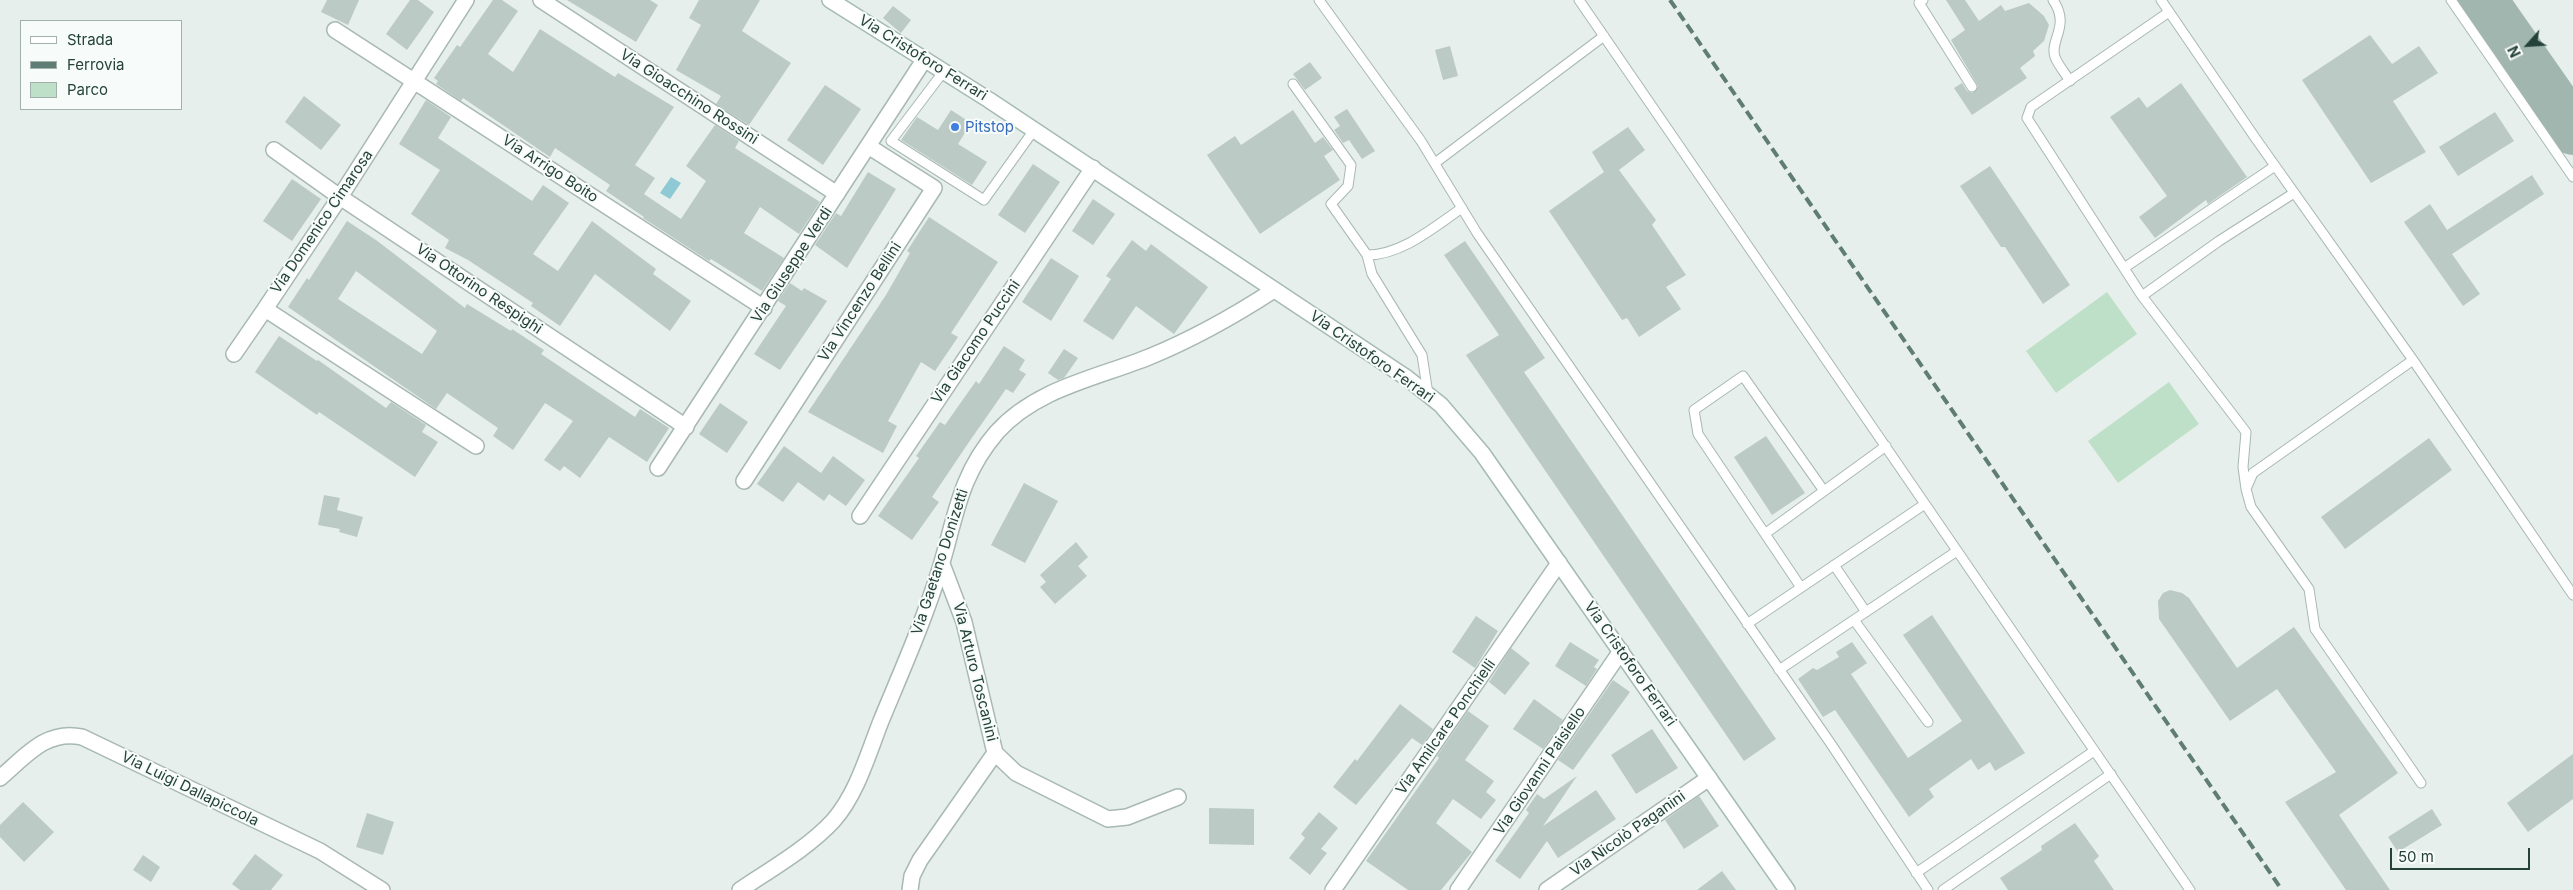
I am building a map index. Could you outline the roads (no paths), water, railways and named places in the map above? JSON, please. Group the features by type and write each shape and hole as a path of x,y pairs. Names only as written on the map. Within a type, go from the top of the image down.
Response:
{"street":[{"name":"Via Domenico Cimarosa","path":"466,0 340,197 265,309 476,446"},
{"name":"Via Gioacchino Rossini","path":"541,0 837,194"},
{"name":"Via Cristoforo Ferrari","path":"830,0 944,71 1093,168 1428,394 1454,418 1474,443 1559,563 1787,890"},
{"name":"Via Arrigo Boito","path":"335,30 764,308"},
{"name":"Via Giuseppe Verdi","path":"658,468 924,60"},
{"name":"Via Vincenzo Bellini","path":"744,482 934,188 868,146"},
{"name":"Via Ottorino Respighi","path":"274,150 340,197 686,427"},
{"name":"Via Giacomo Puccini","path":"860,516 1093,168"},
{"name":"Via Gaetano Donizetti","path":"740,890 820,833 844,805 857,781 922,624 942,564 957,504 968,477 993,438 1018,414 1064,387 1149,357 1191,338 1236,314 1274,290"},
{"path":"234,354 265,309"},
{"name":"Via Amilcare Ponchielli","path":"1333,890 1559,563"},
{"name":"Via Arturo Toscanini","path":"942,564 964,622 995,753 1016,773 1108,819 1127,817 1178,797"},
{"name":"Via Giovanni Paisiello","path":"1458,890 1621,651"},
{"name":"Via Luigi Dallapiccola","path":"0,778 46,741 61,734 82,737 320,851 382,890"},
{"name":"Via Arturo Toscanini","path":"910,890 912,876 920,860 995,753"},
{"name":"Via Nicolò Paganini","path":"1547,890 1709,778"}],"lane":[{"path":"1319,0 1435,163 1488,249 1779,670 1928,890"},
{"path":"1579,0 2190,890"},
{"path":"1923,0 1919,3 1972,87"},
{"path":"2160,0 2413,360 2573,595"},
{"path":"2451,0 2573,177"},
{"path":"2056,1 2061,20 2054,52 2055,58 2070,81"},
{"path":"2169,12 2031,107 2027,118 2142,296 2246,432 2243,467 2251,507 2308,589 2316,629 2421,783"},
{"path":"1435,163 1604,36"},
{"path":"944,71 892,141 984,200 1034,130"},
{"path":"1294,84 1351,164 1348,186 1332,204 1367,255 1372,274 1422,355 1428,394"},
{"path":"2124,268 2275,166"},
{"path":"2142,296 2219,242 2294,193"},
{"path":"1367,255 1384,255 1421,236 1462,208"},
{"path":"2246,489 2253,473 2413,360"},
{"path":"1800,586 1698,434 1694,410 1743,376 1824,491"},
{"path":"1766,533 1886,446"},
{"path":"1747,624 1800,586 1925,504"},
{"path":"1779,670 1957,551"},
{"path":"1834,565 1866,612"},
{"path":"1854,620 1928,722"},
{"path":"1916,873 2094,751"},
{"path":"1943,890 2111,774"}],"water":[{"path":"671,177 681,183 670,199 660,193"}],"railway":[{"path":"1670,0 2282,890"}],"place":[{"name":"Pitstop","path":"955,127"}]}
